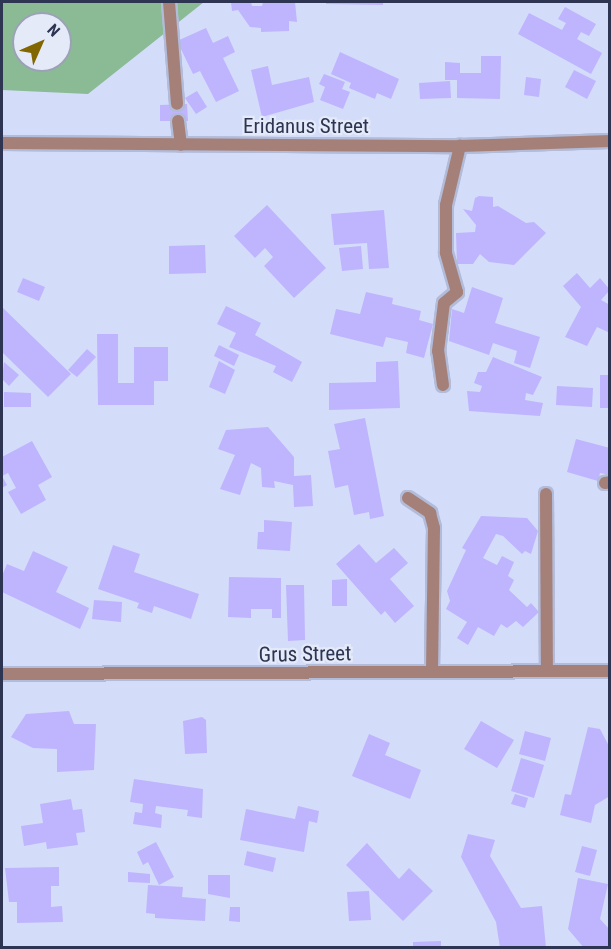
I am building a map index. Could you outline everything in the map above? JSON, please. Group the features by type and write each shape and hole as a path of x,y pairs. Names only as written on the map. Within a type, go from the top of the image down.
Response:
{"street":[{"path":"169,2 177,104"},
{"path":"178,121 181,145"},
{"name":"Eridanus Street","path":"2,143 460,146 609,141"},
{"path":"442,385 438,351 444,303 457,292 446,253 446,205 460,146"},
{"path":"546,494 547,670"},
{"path":"408,498 430,513 434,528 432,672"},
{"name":"Grus Street","path":"2,674 609,671"}],"green space":[{"path":"2,2 204,2 88,94 2,90"}],"building":[{"path":"231,2 251,2 252,6 262,6 263,2 295,2 297,22 289,21 289,31 261,32 261,28 250,27 238,10 232,11"},
{"path":"326,2 383,2 383,5 326,4"},
{"path":"565,7 596,24 589,36 581,32 577,39 602,53 591,74 518,34 529,13 562,30 566,23 558,19"},
{"path":"206,28 213,43 228,36 235,52 223,58 239,91 216,102 200,71 193,74 177,41"},
{"path":"340,52 399,79 391,99 377,93 375,99 349,88 351,83 331,74"},
{"path":"481,56 501,56 500,99 457,98 457,80 445,80 445,62 460,63 460,73 481,73"},
{"path":"268,66 272,85 309,77 314,102 262,117 251,70"},
{"path":"574,70 596,81 587,99 565,87"},
{"path":"324,74 345,82 342,89 350,92 343,109 320,100 325,87 319,84"},
{"path":"526,77 541,79 539,97 524,95"},
{"path":"450,81 451,98 420,99 419,83"},
{"path":"197,91 207,107 196,114 185,98"},
{"path":"187,104 188,121 160,121 160,105"},
{"path":"493,197 493,207 498,206 526,223 534,222 546,233 514,265 489,262 480,254 473,264 457,264 456,233 475,232 476,225 463,209 472,211 475,198"},
{"path":"267,205 326,268 294,298 264,266 273,257 265,248 255,258 234,236"},
{"path":"384,210 389,268 369,269 367,243 334,245 331,214"},
{"path":"205,245 206,273 169,274 169,246"},
{"path":"361,246 363,269 342,271 339,248"},
{"path":"577,273 590,288 600,278 610,290 601,300 610,305 610,333 597,327 587,346 565,337 581,307 563,286"},
{"path":"23,278 45,287 39,301 17,292"},
{"path":"472,287 503,298 495,323 540,337 530,368 514,363 517,351 493,343 489,355 449,341 452,309 464,313"},
{"path":"366,292 393,298 392,304 421,311 419,320 433,324 424,358 406,353 408,342 386,337 383,347 330,334 336,309 360,314"},
{"path":"226,306 261,323 255,335 302,362 292,382 273,372 276,366 229,347 236,333 217,324"},
{"path":"2,307 71,374 48,397 2,352"},
{"path":"97,334 118,334 118,383 134,383 134,347 168,347 168,381 154,381 154,405 98,405"},
{"path":"219,345 239,355 234,366 214,356"},
{"path":"87,349 96,357 77,377 68,370"},
{"path":"493,357 542,377 533,395 526,393 525,400 543,403 540,416 469,411 467,391 480,392 482,386 474,383 478,372 486,372"},
{"path":"219,361 235,370 225,394 209,387"},
{"path":"398,361 400,408 329,410 329,383 376,382 376,362"},
{"path":"4,362 19,375 9,386 2,379"},
{"path":"600,375 610,375 610,408 600,408"},
{"path":"557,386 593,388 592,407 556,405"},
{"path":"4,392 31,393 31,407 4,407"},
{"path":"365,418 384,516 370,519 369,512 354,515 348,485 335,488 328,451 340,449 334,424"},
{"path":"268,427 294,457 294,476 311,475 313,506 294,507 293,485 274,481 275,488 262,487 261,468 251,463 240,495 220,489 235,455 218,449 226,430"},
{"path":"576,439 610,448 610,475 600,473 598,481 567,472"},
{"path":"32,441 52,477 38,485 46,500 21,514 8,492 16,488 8,473 2,476 2,457"},
{"path":"2,476 7,485 2,488"},
{"path":"481,516 527,518 538,531 531,554 525,551 522,554 503,536 496,534 483,558 497,565 502,556 514,562 508,576 514,580 509,590 527,607 531,603 539,612 523,627 516,621 507,628 501,624 494,636 478,627 468,645 457,638 467,622 446,609 450,601 447,591 466,550 462,548"},
{"path":"264,520 292,522 290,551 257,549 258,532 264,532"},
{"path":"359,544 376,563 394,548 408,563 390,579 414,606 395,623 385,611 381,615 336,564"},
{"path":"113,545 140,554 134,572 199,594 191,619 154,606 152,613 137,608 139,603 98,589"},
{"path":"33,551 68,567 56,592 89,608 80,629 2,592 2,576 7,564 24,571"},
{"path":"229,577 281,578 281,618 272,618 272,609 251,609 251,618 228,617"},
{"path":"347,579 347,606 332,606 332,580"},
{"path":"286,585 304,585 305,640 288,641"},
{"path":"94,600 122,602 121,622 92,619"},
{"path":"69,711 74,724 96,724 94,770 57,772 57,749 33,748 11,737 26,714"},
{"path":"202,717 206,720 207,753 185,754 183,721"},
{"path":"481,721 514,740 497,768 464,749"},
{"path":"588,727 600,729 610,748 610,796 595,805 591,823 560,815 565,794 571,795"},
{"path":"525,731 551,738 545,761 519,754"},
{"path":"369,734 390,743 385,755 421,770 410,799 352,776"},
{"path":"521,758 544,765 534,798 511,791"},
{"path":"134,779 203,789 202,818 187,816 188,810 156,806 155,813 162,815 161,828 133,824 135,812 142,813 143,804 130,802"},
{"path":"515,794 528,798 525,808 511,804"},
{"path":"71,799 73,810 82,809 85,832 76,833 78,845 47,849 46,842 24,846 21,826 43,823 40,804"},
{"path":"298,806 319,811 317,823 309,821 304,852 240,840 246,809 295,819"},
{"path":"468,834 495,840 490,856 521,908 542,906 546,948 500,948 496,922 461,857"},
{"path":"156,842 174,877 159,885 148,862 143,865 137,852"},
{"path":"367,843 399,879 409,868 433,891 403,921 346,865"},
{"path":"582,846 597,850 590,876 575,872"},
{"path":"247,851 276,858 273,872 244,865"},
{"path":"59,867 59,886 51,886 51,907 62,906 63,922 17,923 17,902 9,902 5,868"},
{"path":"128,872 150,874 150,883 128,882"},
{"path":"208,875 230,875 230,898 208,894"},
{"path":"578,878 608,884 600,919 610,930 610,948 584,948 568,929"},
{"path":"148,885 183,887 182,897 206,899 205,921 155,918 155,914 146,913"},
{"path":"369,891 371,920 349,921 347,892"},
{"path":"230,907 240,907 240,922 229,921"},
{"path":"441,941 441,948 413,948 413,942"}]}
